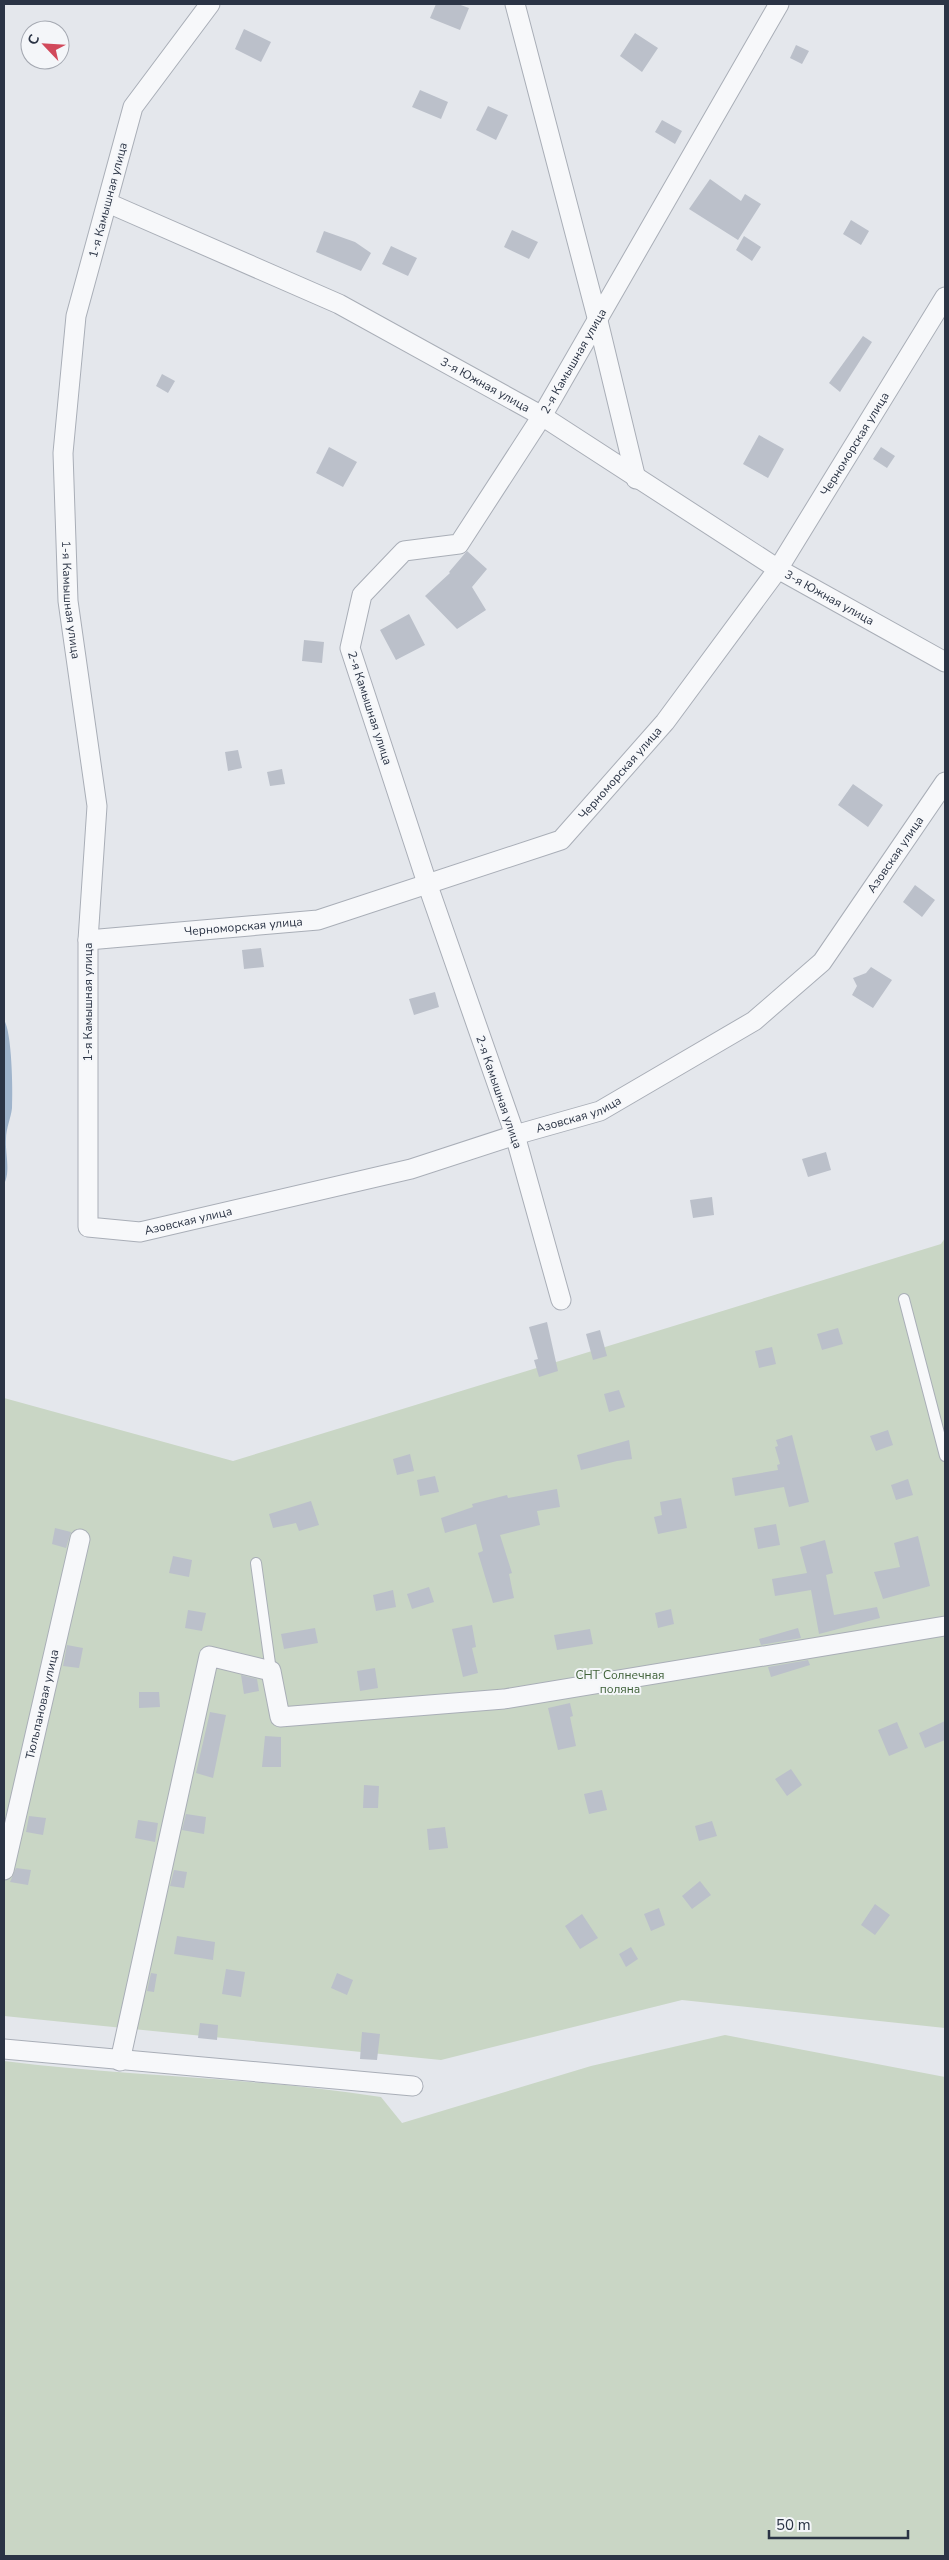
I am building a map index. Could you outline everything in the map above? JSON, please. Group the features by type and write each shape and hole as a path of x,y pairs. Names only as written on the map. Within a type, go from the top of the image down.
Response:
{"street":[{"name":"1-я Камышная улица","path":"88,1227 88,940 97,806 68,601 62,453 76,316 133,107 210,4"},
{"path":"515,4 598,321 636,479"},
{"name":"2-я Камышная улица","path":"561,1300 515,1135 427,883 350,648 362,595 404,551 459,544 542,416 779,4"},
{"name":"3-я Южная улица","path":"108,204 339,304 542,416 636,479 778,569 945,662"},
{"name":"Черноморская улица","path":"88,940 318,920 561,840 665,722 778,569 945,297"},
{"name":"Азовская улица","path":"88,1227 140,1232 411,1169 515,1135 600,1111 754,1021 822,962 945,782"},
{"name":"Тюльпановая улица","path":"4,1870 80,1539"},
{"path":"120,2061 209,1656 271,1671 280,1716 504,1699 945,1626"},
{"path":"4,2049 413,2086"}],"lane":[{"path":"904,1299 945,1456"},
{"path":"256,1563 271,1671"}],"green space":[{"name":"СНТ Солнечная поляна","path":"945,1238 945,2028 682,2000 441,2060 4,2016 4,1398 233,1461 941,1244"},
{"path":"725,2035 945,2077 945,2556 4,2556 4,2061 98,2071 287,2085 381,2097 402,2123 591,2066"}],"water":[{"path":"4,1020 9,1036 12,1108 6,1135 7,1174 4,1184"}],"building":[{"path":"436,4 458,4 469,8 460,30 430,18"},
{"path":"244,29 271,42 261,62 235,49"},
{"path":"635,33 658,48 642,72 620,56"},
{"path":"796,45 809,51 802,64 790,58"},
{"path":"420,90 448,102 441,119 412,107"},
{"path":"488,106 508,115 496,140 476,130"},
{"path":"662,120 682,131 675,144 655,132"},
{"path":"710,179 741,201 745,194 761,204 738,240 689,209"},
{"path":"851,220 869,231 861,245 843,234"},
{"path":"512,230 538,242 529,259 504,247"},
{"path":"324,231 355,242 371,253 361,271 316,252"},
{"path":"744,236 761,247 752,261 736,250"},
{"path":"391,246 417,258 408,276 382,264"},
{"path":"863,336 872,342 840,392 829,383"},
{"path":"162,374 175,381 168,393 156,386"},
{"path":"759,435 784,449 768,478 743,464"},
{"path":"329,447 357,462 343,487 316,473"},
{"path":"881,447 895,456 887,468 873,459"},
{"path":"467,551 487,569 472,587 486,610 457,629 425,596 450,573"},
{"path":"409,614 425,645 396,660 380,630"},
{"path":"304,640 324,642 322,663 302,661"},
{"path":"238,750 242,768 228,771 225,752"},
{"path":"282,769 285,784 270,786 267,772"},
{"path":"853,784 883,805 868,827 838,805"},
{"path":"915,885 935,900 922,917 903,902"},
{"path":"261,948 264,967 244,969 242,950"},
{"path":"871,967 892,980 873,1008 852,995 857,986 853,978 866,973"},
{"path":"435,992 439,1007 414,1015 409,999"},
{"path":"826,1152 831,1170 808,1177 802,1159"},
{"path":"712,1197 714,1215 693,1218 690,1200"},
{"path":"547,1322 558,1371 539,1377 534,1360 538,1359 529,1327"},
{"path":"838,1328 843,1344 822,1350 817,1334"},
{"path":"600,1330 607,1356 593,1360 586,1334"},
{"path":"772,1347 776,1364 759,1368 755,1351"},
{"path":"619,1390 625,1407 609,1412 604,1394"},
{"path":"888,1430 893,1445 876,1451 870,1436"},
{"path":"792,1435 809,1502 789,1507 784,1487 735,1496 732,1478 778,1470 777,1465 780,1464 775,1447 778,1446 776,1440"},
{"path":"629,1440 632,1459 581,1470 577,1455"},
{"path":"410,1454 414,1471 397,1475 393,1459"},
{"path":"435,1476 439,1492 420,1496 417,1480"},
{"path":"908,1479 913,1495 896,1500 891,1485"},
{"path":"557,1489 560,1507 537,1511 540,1525 500,1535 512,1573 509,1574 514,1598 493,1603 478,1553 483,1551 476,1524 445,1533 441,1518 473,1507 472,1504 507,1495 508,1498"},
{"path":"681,1498 687,1528 658,1534 654,1517 662,1515 660,1502"},
{"path":"311,1501 319,1525 299,1531 296,1523 273,1528 269,1514"},
{"path":"776,1524 780,1545 758,1549 754,1528"},
{"path":"55,1528 71,1532 66,1548 52,1544"},
{"path":"918,1536 930,1586 883,1599 874,1572 900,1567 894,1543"},
{"path":"825,1540 833,1573 826,1575 834,1615 877,1607 880,1618 819,1634 811,1590 775,1596 772,1579 807,1573 800,1547"},
{"path":"173,1556 192,1560 189,1577 169,1573"},
{"path":"429,1587 434,1602 412,1609 407,1594"},
{"path":"393,1590 396,1607 376,1611 373,1595"},
{"path":"671,1609 674,1624 658,1628 655,1613"},
{"path":"188,1610 206,1613 202,1631 185,1628"},
{"path":"472,1625 476,1647 472,1648 478,1673 463,1677 452,1629"},
{"path":"315,1628 318,1643 284,1649 281,1634"},
{"path":"798,1628 801,1638 761,1645 759,1639"},
{"path":"590,1629 593,1644 557,1650 554,1635"},
{"path":"67,1645 83,1648 79,1668 63,1666"},
{"path":"808,1660 810,1665 771,1677 768,1667"},
{"path":"375,1668 378,1688 360,1691 357,1671"},
{"path":"241,1675 257,1679 259,1691 244,1694"},
{"path":"139,1692 159,1692 160,1707 139,1708"},
{"path":"570,1703 573,1716 570,1717 576,1746 558,1750 548,1708"},
{"path":"210,1712 226,1715 213,1778 196,1773"},
{"path":"945,1721 945,1740 925,1748 919,1733"},
{"path":"897,1722 908,1748 889,1756 878,1730"},
{"path":"265,1736 281,1737 281,1767 262,1767"},
{"path":"791,1769 802,1785 787,1796 775,1779"},
{"path":"364,1785 379,1786 378,1808 363,1808"},
{"path":"602,1790 607,1810 589,1814 584,1794"},
{"path":"186,1814 206,1817 204,1834 182,1830"},
{"path":"29,1816 46,1818 43,1835 26,1832"},
{"path":"138,1820 158,1823 155,1842 135,1838"},
{"path":"712,1821 717,1836 699,1841 695,1826"},
{"path":"445,1827 448,1848 429,1850 427,1829"},
{"path":"16,1868 31,1870 28,1885 10,1882"},
{"path":"174,1870 187,1872 184,1888 170,1886"},
{"path":"700,1881 711,1895 692,1909 682,1896"},
{"path":"875,1904 890,1915 875,1935 861,1925"},
{"path":"659,1908 665,1925 651,1931 644,1914"},
{"path":"582,1914 598,1938 580,1949 565,1926"},
{"path":"177,1936 215,1942 213,1960 174,1954"},
{"path":"631,1947 638,1959 626,1967 619,1954"},
{"path":"226,1969 245,1972 241,1997 222,1994"},
{"path":"151,1973 157,1974 154,1992 147,1991"},
{"path":"337,1973 353,1980 347,1995 331,1988"},
{"path":"200,2023 218,2025 217,2040 198,2038"},
{"path":"362,2032 380,2034 377,2060 360,2059"}]}
